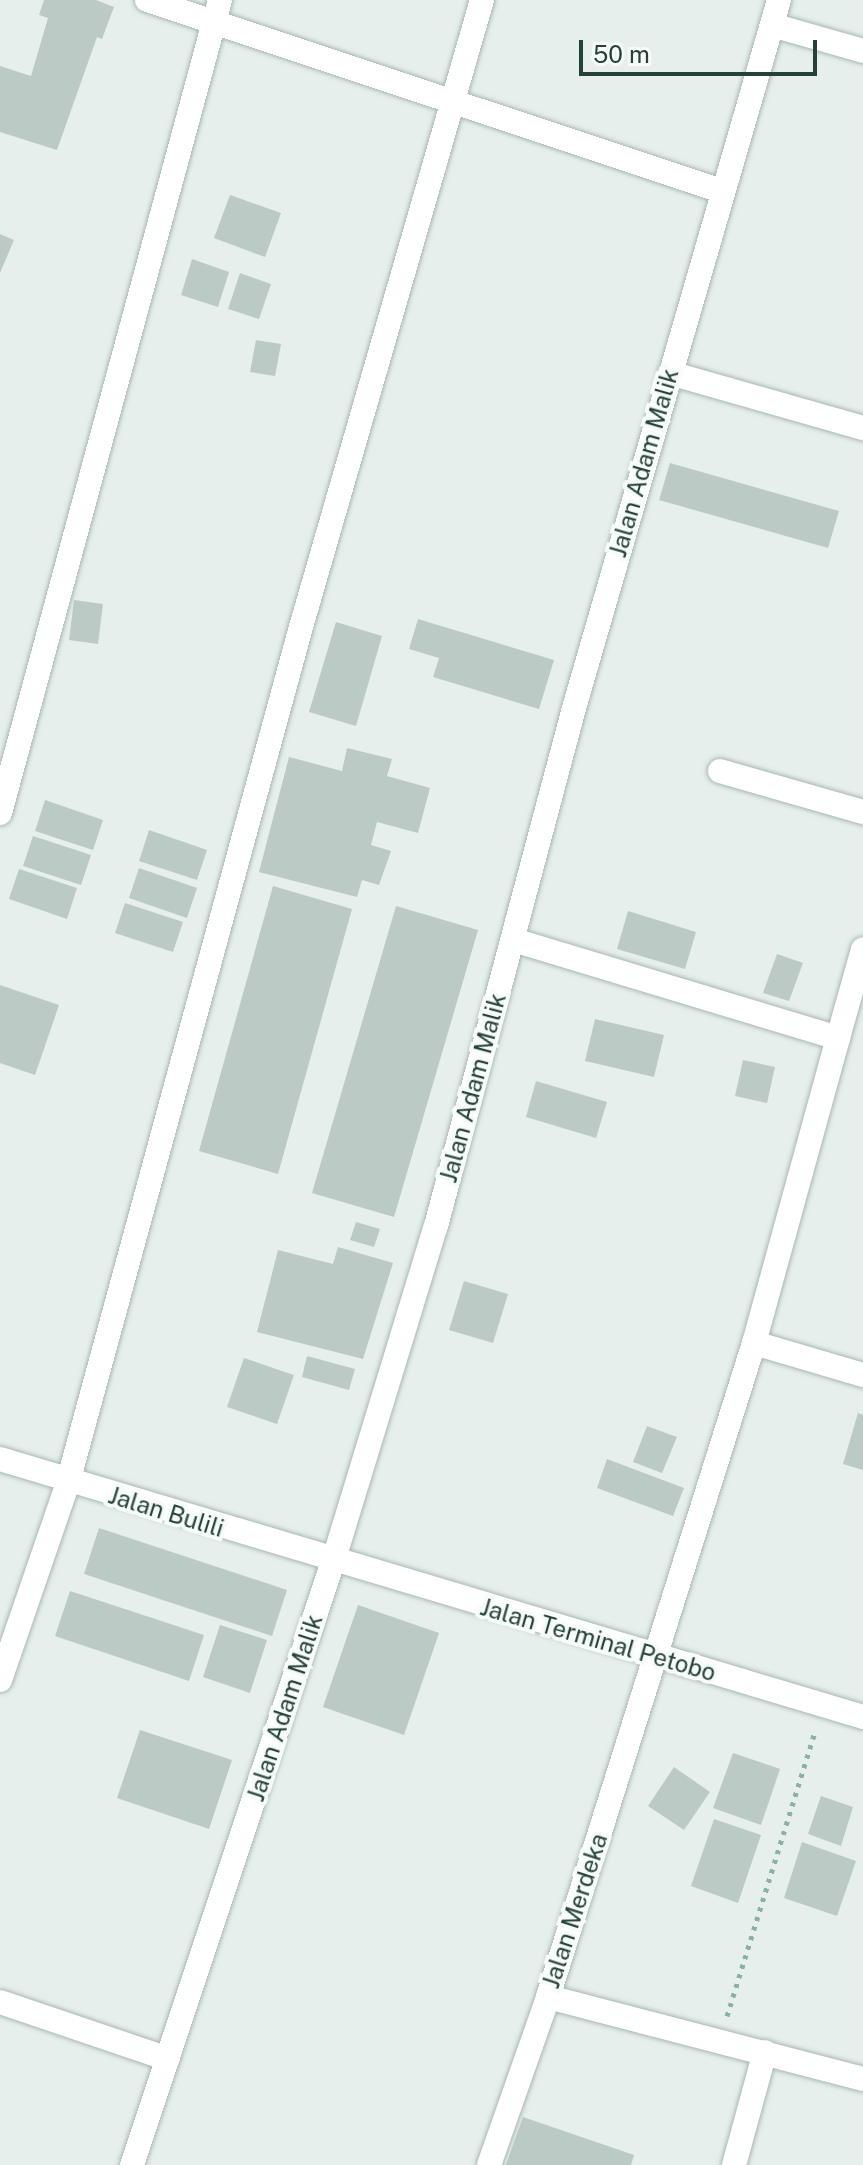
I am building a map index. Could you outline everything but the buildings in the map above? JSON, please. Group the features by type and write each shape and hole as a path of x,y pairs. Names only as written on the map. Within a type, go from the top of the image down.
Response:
{"street":[{"path":"147,0 217,11 454,102 722,191"},
{"path":"0,1680 68,1482 301,627 482,0"},
{"name":"Jalan Adam Malik","path":"132,2165 333,1562 436,1226 670,373 779,0"},
{"path":"0,813 217,11"},
{"path":"772,25 863,51"},
{"path":"670,373 863,428"},
{"path":"720,771 863,812"},
{"path":"513,940 848,1029"},
{"name":"Jalan Merdeka","path":"489,2165 548,1997 754,1343 848,1029 863,949"},
{"path":"754,1343 863,1375"},
{"name":"Jalan Bulili","path":"0,1459 333,1562"},
{"name":"Jalan Terminal Petobo","path":"333,1562 863,1717"},
{"path":"548,1997 863,2079"},
{"path":"0,2002 168,2059"},
{"path":"734,2165 765,2052"}],"path":[{"path":"720,2040 824,1706"}]}
